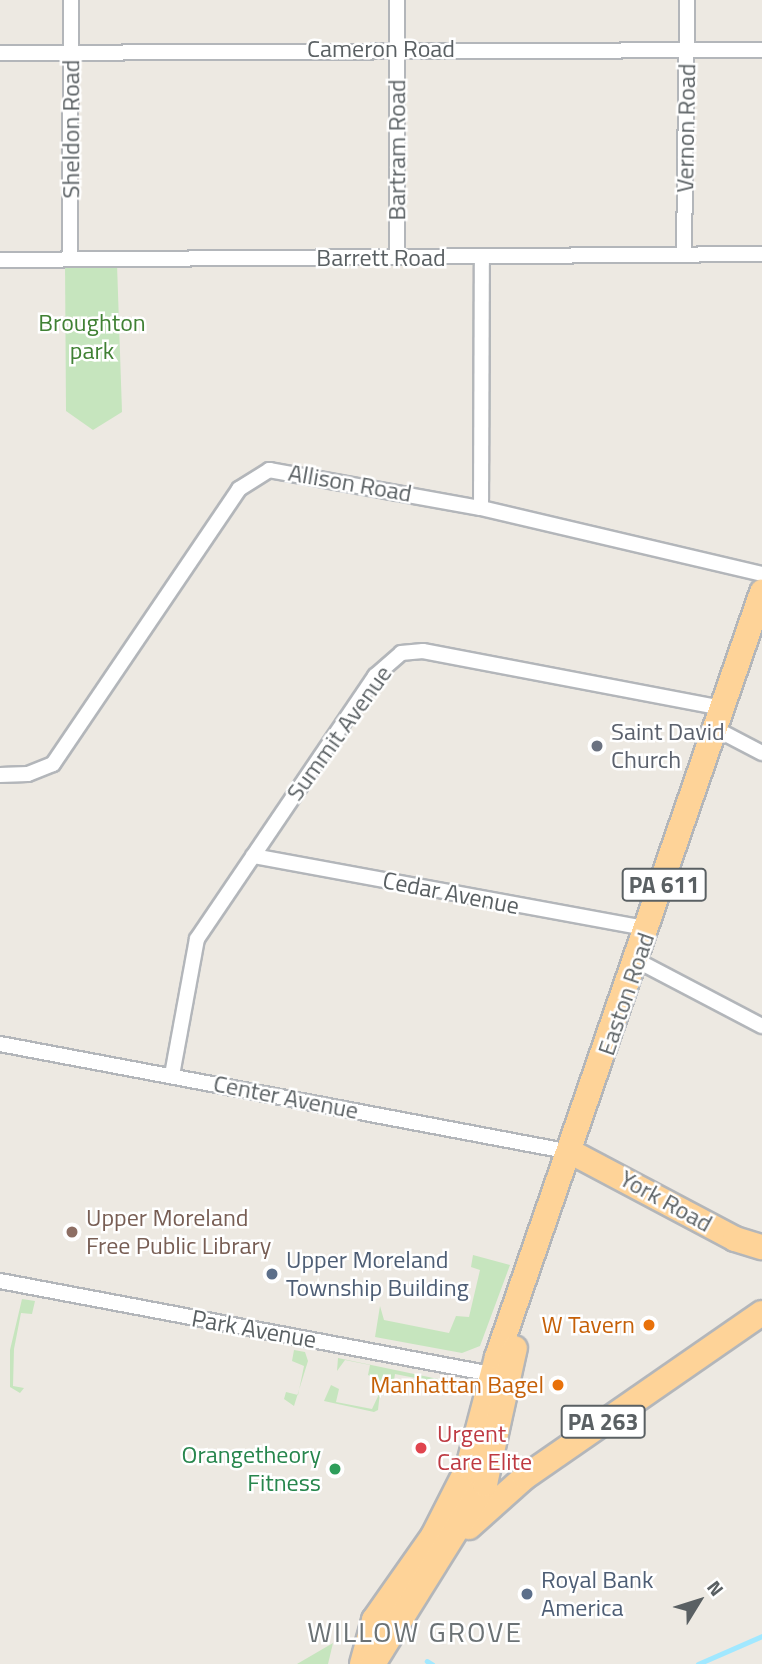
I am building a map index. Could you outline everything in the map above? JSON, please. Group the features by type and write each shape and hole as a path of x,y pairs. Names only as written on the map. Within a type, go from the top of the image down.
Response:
{"highway":[{"name":"Easton Road","path":"362,1664 374,1620 433,1536 468,1468 500,1376 539,1235 638,961 762,592"},
{"name":"York Road","path":"571,1152 735,1239 762,1247"},
{"name":"PA 263","path":"454,1542 525,1478 761,1315"},
{"name":"Easton Road","path":"373,1664 389,1630 454,1542 485,1484 500,1376"}],"street":[{"name":"Sheldon Road","path":"70,258 71,0"},
{"name":"Bartram Road","path":"397,0 397,257"},
{"name":"Vernon Road","path":"684,255 687,0"},
{"name":"Cameron Road","path":"0,53 396,48 762,50"},
{"name":"Barrett Road","path":"0,260 762,254"},
{"path":"481,508 482,258"},
{"name":"Allison Road","path":"0,775 28,774 53,764 251,478 289,470 481,508 762,574"},
{"name":"Summit Avenue","path":"172,1074 197,939 375,676 401,653 423,651 719,719 762,753"},
{"name":"Cedar Avenue","path":"253,856 649,929"},
{"path":"638,961 762,1026"},
{"name":"Center Avenue","path":"0,1044 172,1074 571,1152"},
{"name":"Park Avenue","path":"0,1281 500,1376"}],"green space":[{"name":"Broughton park","path":"65,262 117,264 122,412 93,430 66,411"},
{"path":"473,1255 510,1265 480,1346 462,1353 375,1337 380,1306 384,1320 449,1333 456,1316 469,1317 480,1270 471,1267"},
{"path":"22,1299 35,1301 32,1314 21,1313 14,1349 13,1386 24,1388 20,1393 10,1387 10,1350"},
{"path":"294,1350 305,1352 308,1361 299,1389 304,1366 292,1361"},
{"path":"338,1358 457,1383 461,1387 395,1374 393,1387 368,1375 370,1365 345,1360 337,1371"},
{"path":"331,1385 339,1389 336,1402 372,1409 380,1392 378,1410 374,1412 324,1401"},
{"path":"286,1392 297,1395 294,1406 284,1399"},
{"path":"333,1643 328,1664 297,1664"}],"waterway":[{"path":"698,1664 762,1636"},
{"path":"427,1661 432,1664"}],"place":[{"name":"Saint David Church","path":"597,746"},
{"name":"Upper Moreland Free Public Library","path":"72,1232"},
{"name":"Upper Moreland Township Building","path":"272,1274"},
{"name":"W Tavern","path":"649,1325"},
{"name":"Manhattan Bagel","path":"558,1385"},
{"name":"Urgent Care Elite","path":"421,1448"},
{"name":"Orangetheory Fitness","path":"335,1469"},
{"name":"Royal Bank America","path":"527,1594"}],"district":[{"name":"WILLOW GROVE","path":"415,1632"}]}
